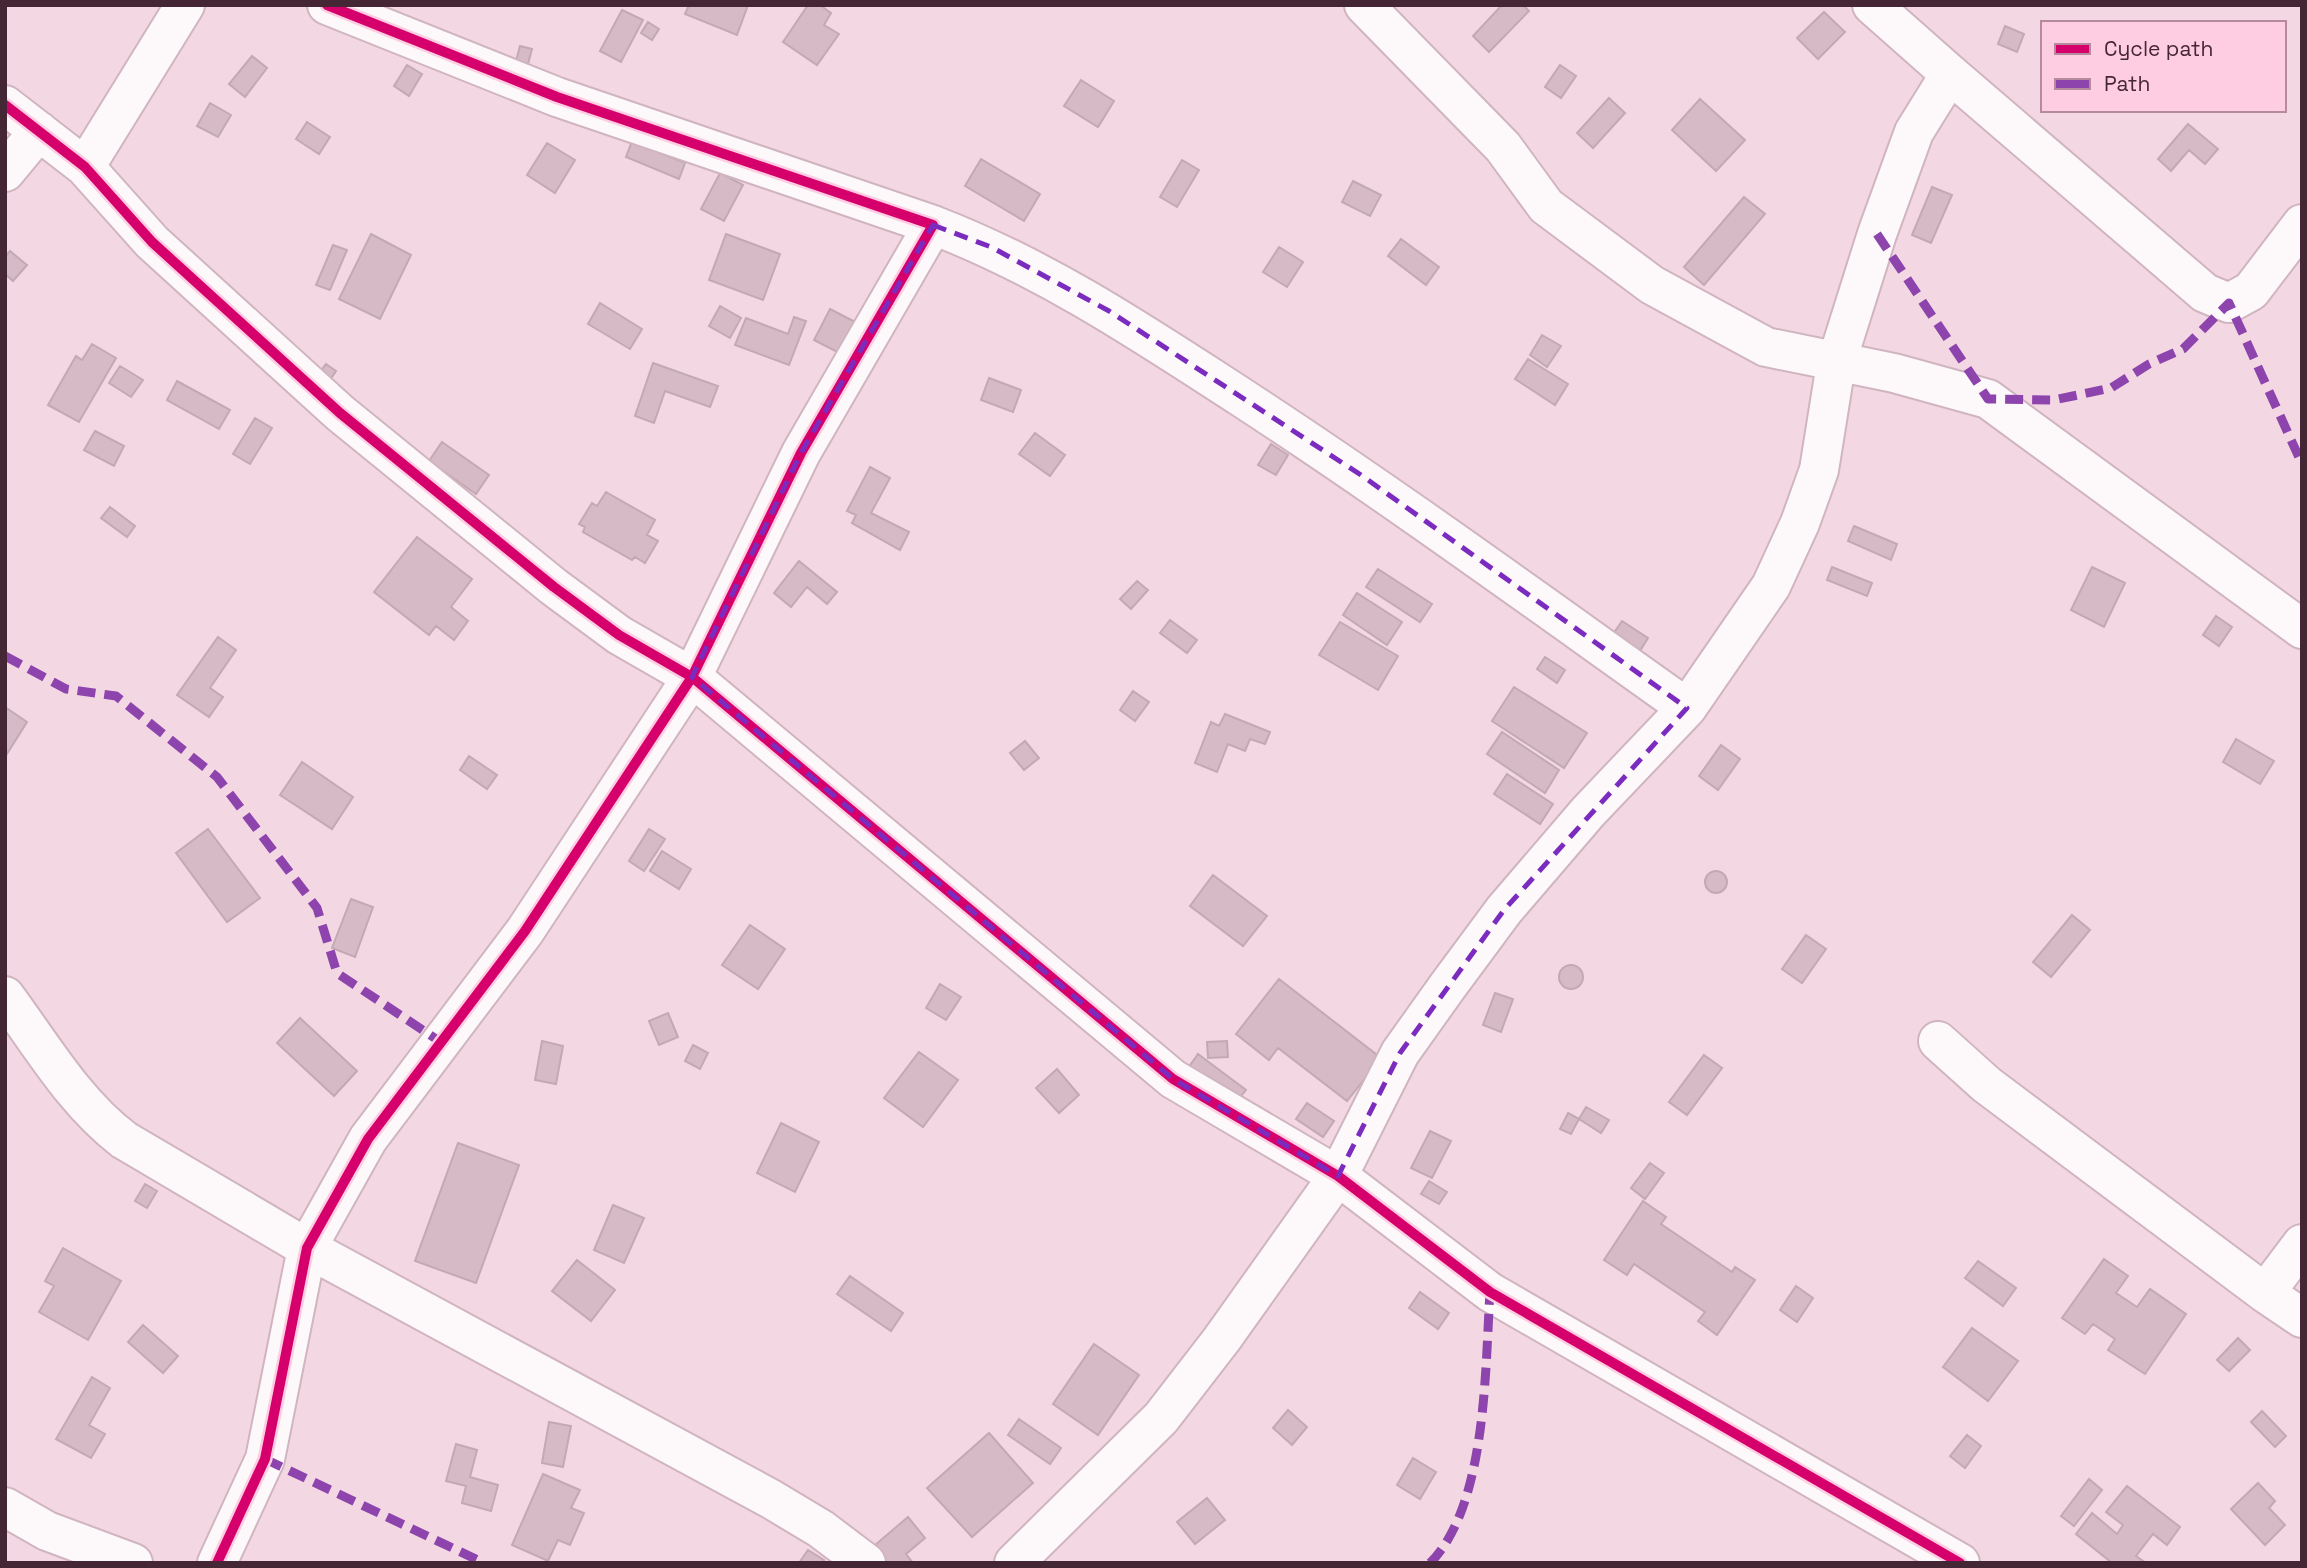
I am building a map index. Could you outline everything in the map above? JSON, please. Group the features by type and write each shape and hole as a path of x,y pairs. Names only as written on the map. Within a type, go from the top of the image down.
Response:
{"street":[{"path":"85,167 185,5"},
{"path":"327,5 557,97 991,247 1117,315 1360,475 1687,709"},
{"path":"1364,5 1503,147 1546,206 1580,234 1652,285 1766,347 1836,364 1894,373 1989,399 2302,629"},
{"path":"1872,5 2205,293 2229,303 2251,291 2302,224"},
{"path":"1014,1563 1161,1418 1222,1339 1338,1177 1400,1053 1496,921 1588,812 1687,709 1771,586 1800,523 1819,470 1836,364 1877,234 1914,132 1951,74"},
{"path":"5,105 85,167 152,242 340,413 554,587 619,635 692,677 1173,1079 1338,1177 1490,1292 1960,1563"},
{"path":"5,173 39,131"},
{"path":"217,1563 265,1459 307,1248 368,1139 526,931 692,677 801,453 933,225"},
{"path":"5,996 100,1122 124,1140 307,1248 771,1499 821,1529 866,1563"},
{"path":"1938,1041 1987,1085 2302,1318"},
{"path":"2265,1293 2302,1244"},
{"path":"5,1507 47,1531 133,1563"}],"highlighted area":[{"path":"933,225 991,247 1109,311 1361,475 1687,708 1504,910 1400,1053 1338,1176 1173,1079 692,677 801,453"}],"building":[{"path":"689,5 748,5 737,35 685,14"},
{"path":"808,5 820,5 831,13 824,25 839,34 817,65 783,42"},
{"path":"1502,5 1523,5 1529,11 1489,52 1473,36"},
{"path":"622,10 643,20 621,62 600,51"},
{"path":"1824,12 1845,32 1818,59 1797,38"},
{"path":"648,22 659,29 652,40 641,33"},
{"path":"2005,26 2024,34 2017,52 1998,44"},
{"path":"520,46 532,49 528,64 516,61"},
{"path":"252,56 267,68 245,97 229,84"},
{"path":"407,65 422,74 409,96 394,86"},
{"path":"1560,65 1576,76 1561,98 1545,87"},
{"path":"1081,80 1114,101 1098,127 1064,106"},
{"path":"1609,98 1625,113 1593,148 1577,133"},
{"path":"1700,99 1745,140 1716,171 1672,130"},
{"path":"210,103 231,115 218,137 197,126"},
{"path":"307,122 330,137 319,154 296,139"},
{"path":"2188,124 2218,149 2205,164 2189,150 2171,171 2158,159"},
{"path":"632,141 685,163 679,179 626,157"},
{"path":"547,143 575,160 555,193 527,175"},
{"path":"981,159 1040,194 1024,221 965,186"},
{"path":"1182,160 1199,170 1177,207 1160,197"},
{"path":"720,173 743,185 724,221 701,209"},
{"path":"1353,181 1381,195 1370,216 1342,202"},
{"path":"1932,187 1952,195 1931,243 1912,235"},
{"path":"1744,197 1765,214 1704,285 1684,267"},
{"path":"371,234 411,255 380,319 339,299"},
{"path":"726,234 780,254 763,300 709,280"},
{"path":"1401,239 1439,267 1426,285 1388,256"},
{"path":"333,245 347,250 330,290 316,285"},
{"path":"1279,247 1303,262 1287,287 1263,272"},
{"path":"10,251 27,265 13,281 5,274 5,257"},
{"path":"600,303 642,329 630,349 588,324"},
{"path":"720,306 741,318 730,338 709,326"},
{"path":"830,309 861,325 845,356 814,340"},
{"path":"794,317 806,321 789,365 735,345 746,318 788,334"},
{"path":"1542,335 1561,346 1547,367 1530,355"},
{"path":"92,344 116,358 79,422 48,405 76,356 82,360"},
{"path":"1528,359 1568,384 1555,405 1515,379"},
{"path":"653,363 718,386 710,407 665,391 654,423 635,416"},
{"path":"326,364 336,371 326,386 315,379"},
{"path":"120,366 143,380 131,397 109,383"},
{"path":"989,378 1021,390 1013,412 981,400"},
{"path":"177,381 230,410 219,429 167,400"},
{"path":"255,418 272,428 250,464 233,454"},
{"path":"95,431 124,446 114,466 84,450"},
{"path":"1035,433 1065,455 1050,476 1019,454"},
{"path":"442,442 489,475 476,494 429,461"},
{"path":"1271,444 1288,455 1276,475 1258,465"},
{"path":"870,467 890,478 871,513 909,532 900,550 852,523 856,515 847,511"},
{"path":"606,492 655,520 647,535 658,541 645,563 635,557 632,560 583,532 585,527 579,524 592,503 597,506"},
{"path":"110,507 135,526 127,537 101,518"},
{"path":"1854,526 1897,544 1891,560 1848,541"},
{"path":"417,537 472,579 451,607 468,621 454,640 436,626 429,635 374,592"},
{"path":"799,561 837,592 827,604 807,587 791,607 774,593"},
{"path":"1832,567 1872,583 1867,596 1827,580"},
{"path":"2092,567 2125,583 2104,627 2071,610"},
{"path":"1378,569 1432,604 1420,622 1366,587"},
{"path":"1137,581 1148,590 1131,609 1120,599"},
{"path":"1357,593 1402,622 1387,645 1343,615"},
{"path":"2216,616 2232,627 2219,646 2203,635"},
{"path":"1170,620 1197,640 1187,653 1160,633"},
{"path":"1622,621 1648,638 1638,654 1611,637"},
{"path":"1340,622 1398,656 1378,690 1319,655"},
{"path":"218,637 236,650 210,688 223,697 209,717 177,695"},
{"path":"1545,657 1565,670 1557,683 1537,669"},
{"path":"1514,687 1587,733 1564,768 1492,721"},
{"path":"1133,691 1149,702 1135,721 1120,710"},
{"path":"5,707 27,722 5,757"},
{"path":"1225,714 1270,732 1265,744 1250,739 1245,751 1228,744 1217,772 1195,763 1211,722 1219,726"},
{"path":"1502,732 1559,770 1545,793 1487,754"},
{"path":"2236,739 2274,761 2260,784 2223,762"},
{"path":"1025,741 1039,758 1024,770 1010,753"},
{"path":"1721,745 1740,759 1718,790 1699,776"},
{"path":"469,756 497,775 487,789 460,770"},
{"path":"302,762 353,797 332,829 280,795"},
{"path":"1507,774 1553,804 1540,824 1494,794"},
{"path":"208,829 260,898 227,922 176,853"},
{"path":"649,829 665,839 644,871 629,861"},
{"path":"662,851 691,869 679,889 650,871"},
{"path":"1716,871 1726,878 1727,882 1720,892 1716,893 1706,886 1705,882 1712,872"},
{"path":"1213,875 1267,916 1243,946 1190,906"},
{"path":"351,899 373,907 355,957 332,948"},
{"path":"2072,915 2090,930 2051,977 2033,962"},
{"path":"750,925 785,949 758,989 722,965"},
{"path":"1806,935 1826,949 1802,983 1782,969"},
{"path":"1571,965 1579,969 1583,977 1579,985 1571,989 1563,985 1559,977 1563,969"},
{"path":"1279,979 1381,1058 1347,1101 1278,1048 1269,1060 1236,1034"},
{"path":"940,984 961,997 946,1020 926,1008"},
{"path":"1495,993 1513,999 1501,1032 1483,1025"},
{"path":"668,1013 678,1037 659,1045 649,1021"},
{"path":"300,1018 357,1071 334,1096 277,1043"},
{"path":"542,1041 563,1046 556,1084 535,1080"},
{"path":"1227,1041 1228,1057 1208,1058 1207,1042"},
{"path":"693,1045 708,1053 700,1069 685,1061"},
{"path":"919,1052 958,1080 923,1127 884,1098"},
{"path":"1198,1054 1246,1090 1233,1106 1186,1071"},
{"path":"1704,1055 1722,1068 1687,1115 1669,1102"},
{"path":"1057,1069 1079,1095 1059,1113 1036,1088"},
{"path":"1307,1103 1334,1121 1323,1137 1296,1119"},
{"path":"1586,1107 1609,1120 1601,1133 1579,1119"},
{"path":"1568,1113 1579,1119 1571,1134 1560,1129"},
{"path":"781,1123 819,1142 795,1192 757,1173"},
{"path":"1430,1131 1451,1141 1432,1178 1411,1168"},
{"path":"458,1143 519,1165 476,1283 415,1261"},
{"path":"1650,1163 1664,1173 1645,1199 1631,1188"},
{"path":"1429,1181 1447,1192 1439,1204 1421,1194"},
{"path":"145,1184 157,1191 147,1208 135,1201"},
{"path":"1643,1201 1666,1217 1661,1224 1732,1272 1735,1267 1755,1280 1717,1335 1698,1321 1705,1312 1634,1264 1627,1275 1604,1260"},
{"path":"613,1205 644,1218 624,1263 594,1250"},
{"path":"63,1248 121,1281 88,1340 39,1312 54,1286 45,1281"},
{"path":"2104,1259 2128,1276 2116,1293 2137,1307 2150,1289 2186,1314 2145,1374 2108,1350 2115,1339 2093,1324 2085,1334 2062,1318"},
{"path":"577,1260 615,1290 591,1321 552,1291"},
{"path":"1978,1261 2016,1288 2003,1306 1965,1278"},
{"path":"850,1276 903,1313 891,1331 837,1294"},
{"path":"1796,1286 1813,1298 1797,1322 1780,1310"},
{"path":"1420,1292 1449,1313 1438,1329 1409,1308"},
{"path":"143,1325 178,1356 163,1373 128,1342"},
{"path":"1972,1328 2018,1361 1988,1401 1943,1367"},
{"path":"2238,1338 2250,1350 2229,1371 2217,1360"},
{"path":"1094,1344 1139,1375 1098,1435 1053,1404"},
{"path":"92,1377 110,1388 89,1425 105,1434 91,1458 56,1439"},
{"path":"1288,1410 1307,1427 1292,1445 1273,1428"},
{"path":"2262,1411 2286,1436 2275,1447 2251,1422"},
{"path":"1019,1419 1061,1448 1050,1464 1008,1435"},
{"path":"549,1422 571,1426 563,1467 542,1463"},
{"path":"989,1433 1033,1483 972,1537 927,1488"},
{"path":"1967,1435 1981,1446 1965,1468 1950,1456"},
{"path":"456,1444 477,1450 470,1477 498,1485 491,1511 462,1503 466,1486 446,1481"},
{"path":"1413,1458 1436,1472 1420,1499 1397,1485"},
{"path":"543,1474 580,1490 571,1508 584,1513 570,1545 558,1540 548,1561 512,1545"},
{"path":"2089,1479 2102,1490 2074,1526 2061,1516"},
{"path":"2258,1483 2275,1501 2269,1508 2285,1525 2265,1545 2231,1509"},
{"path":"2127,1486 2180,1527 2167,1545 2153,1534 2136,1556 2146,1563 2112,1563 2076,1534 2092,1513 2117,1534 2123,1525 2106,1512"},
{"path":"1207,1498 1225,1520 1195,1544 1177,1522"},
{"path":"908,1517 925,1538 906,1554 913,1563 878,1563 868,1551"},
{"path":"808,1550 824,1560 822,1563 799,1563"}],"marked path":[{"path":"1877,234 1988,399 2054,400 2111,388 2149,364 2183,349 2229,303 2302,464"},
{"path":"5,656 66,689 116,696 217,777 317,908 337,973 442,1043"},
{"path":"1430,1563 1449,1538 1463,1507 1473,1472 1484,1396 1490,1292"},
{"path":"265,1459 484,1563"}],"cycle path":[{"path":"217,1563 265,1459 307,1248 368,1139 525,931 692,677 801,453 933,225 557,97 327,5"},
{"path":"5,105 85,167 152,242 340,413 554,587 619,635 692,677 1173,1079 1338,1176 1490,1292 1960,1563"}]}
